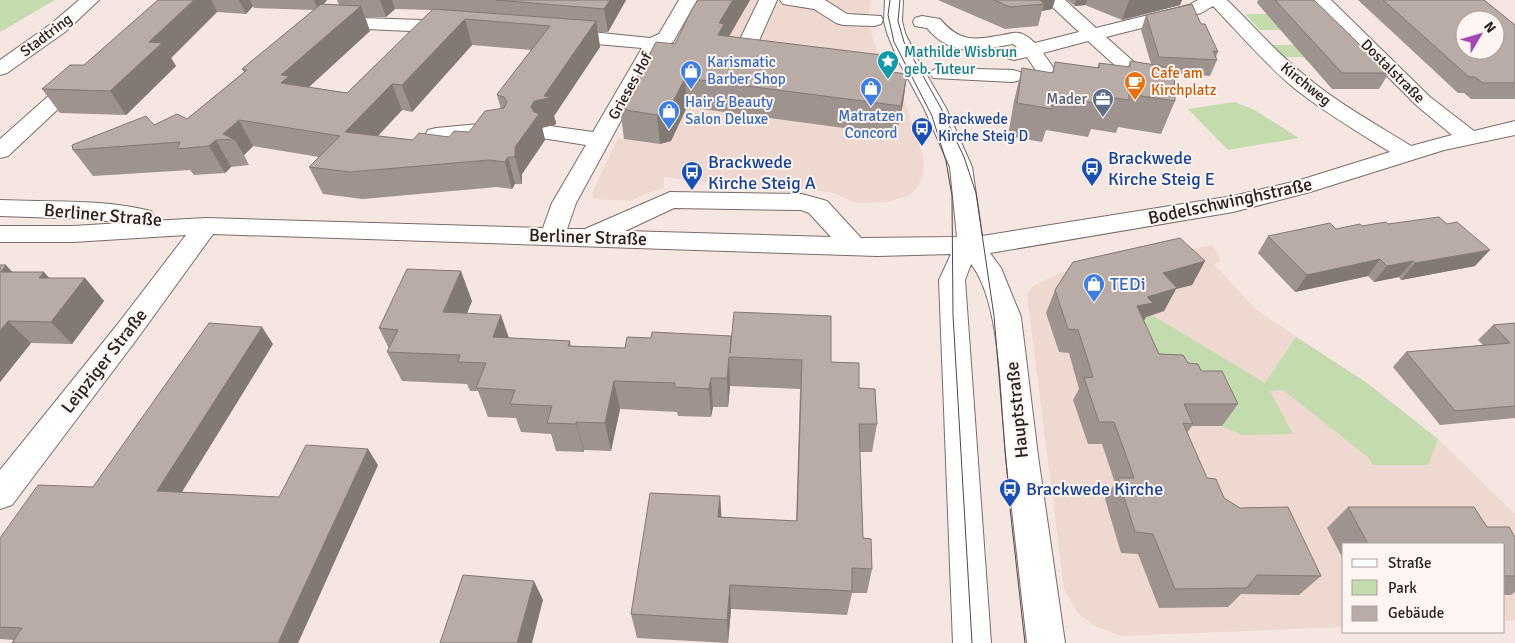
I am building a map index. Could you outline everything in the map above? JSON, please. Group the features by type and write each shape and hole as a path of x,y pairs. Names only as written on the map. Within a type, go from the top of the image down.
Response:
{"street":[{"name":"Stadtring","path":"0,51 85,0"},
{"name":"Stadtring","path":"0,69 58,28 90,0"},
{"path":"651,45 666,38 688,0"},
{"path":"768,0 741,58 779,63"},
{"path":"788,0 819,4 843,19 874,20"},
{"path":"894,0 893,21 896,33 908,60 936,108 961,167 964,182 970,246 959,262 952,280 972,643"},
{"path":"1054,0 1142,79 1166,90"},
{"path":"1016,54 1059,77 940,74 1016,54 1092,34 1195,9 1211,0"},
{"name":"Kirchweg","path":"1217,0 1267,52 1300,82 1328,103 1408,154"},
{"name":"Dostalstraße","path":"1321,0 1423,101 1468,137"},
{"path":"327,15 471,28"},
{"path":"922,22 933,22 946,39 957,42 975,45 1017,38 1016,54"},
{"name":"Grieses Hof","path":"547,34 643,42 651,45 650,51 564,203 553,235"},
{"path":"0,151 95,65"},
{"path":"1115,79 1142,79"},
{"name":"Bodelschwinghstraße","path":"970,246 1054,235 1233,204 1302,187 1468,137 1515,128"},
{"path":"436,135 501,129"},
{"path":"550,133 600,140"},
{"path":"591,237 670,200 802,202 818,207 854,246"},
{"name":"Berliner Straße","path":"0,208 90,211 206,226"},
{"name":"Berliner Straße","path":"0,234 73,234 206,226 553,235 854,246 970,246"},
{"name":"Leipziger Straße","path":"0,495 127,332 206,226"},
{"name":"Hauptstraße","path":"970,246 988,268 1008,317 1022,456 1046,643"}],"shaded area":[{"path":"749,0 871,0 868,18 873,40 884,65 906,105 923,155 924,173 917,188 909,195 888,202 862,203 853,202 834,193 795,188 793,193 664,177 664,189 652,191 630,201 594,199 592,193 618,138 660,144 671,141 691,100 725,52 734,26"},
{"path":"1213,245 1221,261 1214,264 1256,310 1367,383 1438,439 1515,514 1515,620 1505,621 1505,543 1342,543 1342,627 1121,636 1095,626 1078,613 1064,589 1027,294 1033,286 1060,273"}],"green space":[{"path":"0,0 55,0 0,32"},
{"path":"1245,14 1271,14 1286,30 1260,30"},
{"path":"1273,45 1296,45 1317,57 1284,57"},
{"path":"1234,102 1253,109 1299,138 1228,150 1188,109"},
{"path":"1152,315 1265,383 1296,337 1367,383 1438,439 1428,465 1372,465 1369,458 1283,390 1270,391 1293,434 1242,435 1222,426 1207,394 1174,386 1136,320"}],"building":[{"path":"158,0 194,0 149,42 162,43 110,91 42,89 70,65 84,65"},
{"path":"496,0 610,0 604,9"},
{"path":"698,0 733,0 719,23 724,24 718,35 890,56 889,59 894,59 892,72 907,74 901,106 685,78 668,112 657,115 620,109 656,42 675,44"},
{"path":"994,0 1040,0 1044,4 1010,7"},
{"path":"1275,0 1314,0 1389,73 1342,73"},
{"path":"1383,0 1484,0 1496,10 1455,10 1455,60 1505,60 1505,17 1515,25 1515,83 1483,83 1475,77 1469,77"},
{"path":"321,4 361,6 281,75 289,76 281,83 347,93 433,9 596,21 544,96 550,97 534,101 531,107 534,112 539,114 515,147 515,157 508,157 505,162 489,160 350,172 309,167 340,136 239,120 223,134 234,139 216,140 209,146 177,149 180,142 73,150 72,145 146,116 154,125 177,114 187,119 247,70 242,69","holes":["465,19 550,26 498,93 497,95 504,97 507,102 504,108 485,111 469,132 454,131 449,137 419,133 413,140 345,132 392,84 402,85"]},
{"path":"1192,4 1201,24 1205,24 1218,52 1213,51 1217,60 1159,57 1146,15"},
{"path":"1130,61 1161,66 1174,73 1175,101 1129,94 1129,100 1100,96 1100,104 1053,96 1052,109 1017,103 1022,68 1053,73 1055,62 1099,68 1099,63 1130,67"},
{"path":"1439,217 1447,224 1457,222 1490,250 1387,266 1380,259 1307,275 1268,236 1330,223 1336,229 1360,224 1362,226 1386,222 1388,224"},
{"path":"1180,238 1205,261 1163,273 1177,288 1147,297 1153,303 1137,306 1159,354 1183,355 1188,363 1198,364 1201,371 1222,371 1238,404 1184,404 1193,424 1183,423 1207,478 1216,479 1224,498 1240,508 1288,507 1321,576 1257,575 1247,588 1175,589 1153,534 1135,532 1118,478 1134,478 1114,422 1099,422 1084,378 1093,377 1078,330 1068,329 1055,290 1073,262"},
{"path":"0,265 6,265 1,272 44,272 39,278 85,278 51,322 8,321 0,331"},
{"path":"407,269 461,271 443,312 501,315 493,337 570,341 568,346 625,348 627,337 651,338 652,332 731,336 730,353 734,312 831,316 831,362 859,363 859,388 875,389 877,424 859,424 863,538 871,539 872,569 852,568 852,591 730,585 727,620 631,614 650,493 720,496 718,517 797,521 802,360 729,357 727,378 711,378 709,389 674,387 675,383 614,381 605,423 547,423 552,406 510,404 515,390 476,388 486,363 458,362 460,355 387,352 398,330 379,328"},
{"path":"209,323 262,327 157,491 279,497 306,445 368,449 278,643 12,643 22,628 0,627 0,538 38,485 93,487"},
{"path":"1515,323 1515,406 1455,411 1406,352 1510,343 1493,325"},
{"path":"1348,507 1474,507 1487,527 1509,527 1515,537 1515,576 1505,576 1505,543 1367,543"},
{"path":"463,575 534,581 517,643 440,643"}],"tram line":[{"path":"890,0 888,15 894,42 932,116 946,161 952,196 953,315 972,643"},
{"path":"900,0 898,21 904,42 941,108 964,157 976,193 994,316 1010,508 1025,643"}],"place":[{"name":"Mathilde Wisbrun geb. Tuteur","path":"888,80"},
{"name":"Karismatic Barber Shop","path":"691,90"},
{"name":"Cafe am Kirchplatz","path":"1135,101"},
{"name":"Matratzen Concord","path":"871,107"},
{"name":"Mader","path":"1103,118"},
{"name":"Hair & Beauty Salon Deluxe","path":"669,130"},
{"name":"Brackwede Kirche Steig D","path":"922,147"},
{"name":"Brackwede Kirche Steig E","path":"1092,187"},
{"name":"Brackwede Kirche Steig A","path":"692,191"},
{"name":"TEDi","path":"1094,303"},
{"name":"Brackwede Kirche","path":"1010,508"}]}
